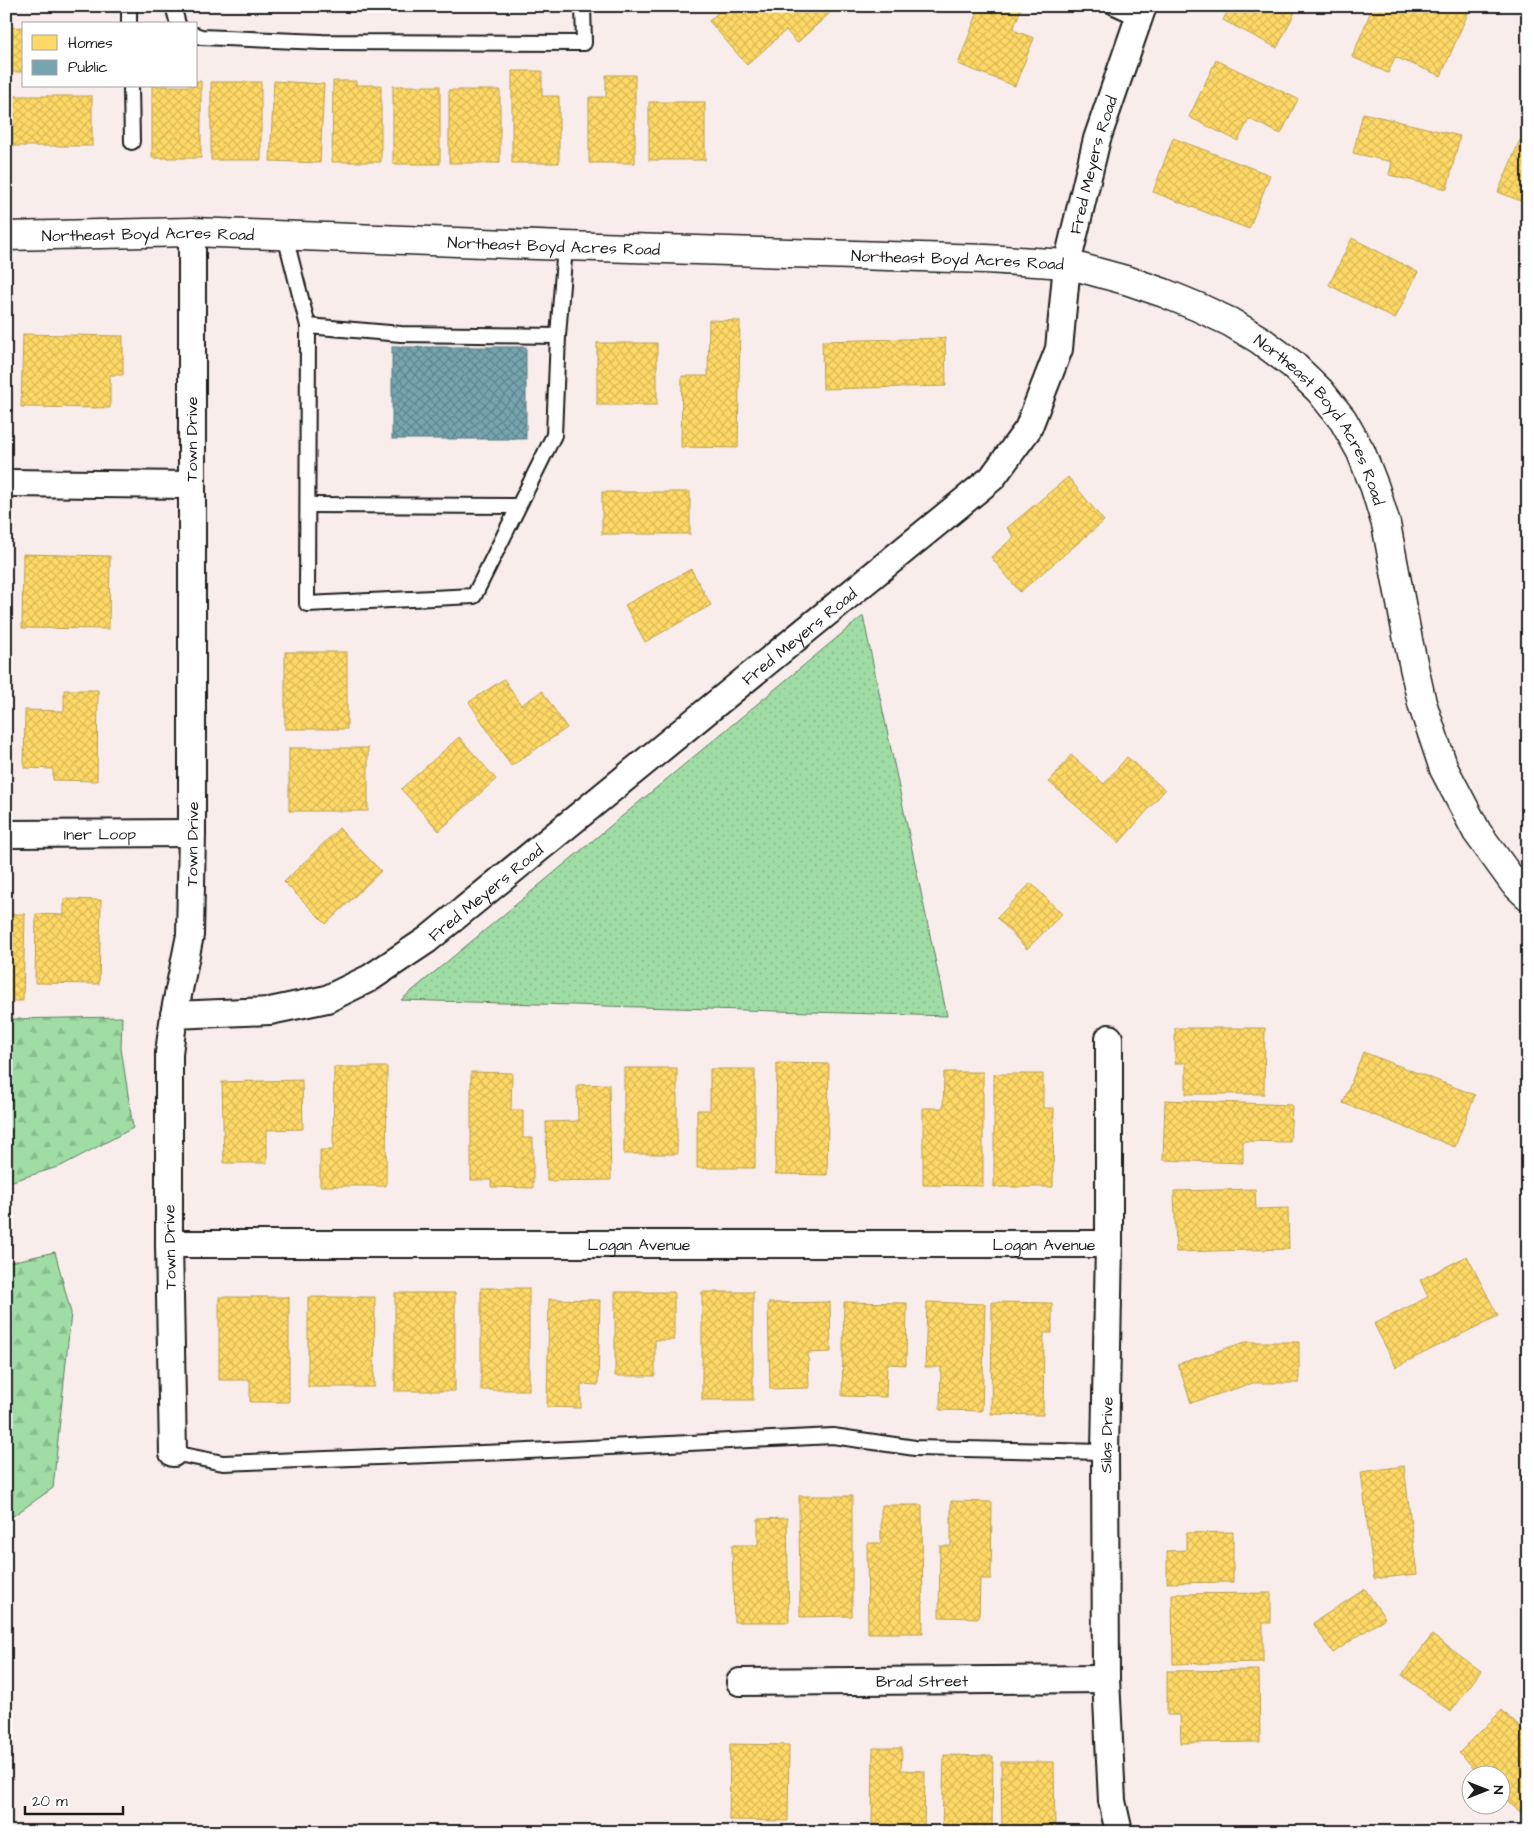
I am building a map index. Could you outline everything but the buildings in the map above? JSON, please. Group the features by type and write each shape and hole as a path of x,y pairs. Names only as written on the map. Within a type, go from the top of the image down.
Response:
{"street":[{"name":"Fred Meyers Road","path":"174,1015 270,1011 327,999 370,978 428,940 992,478 1028,429 1060,349 1066,264 1096,139 1140,12"},
{"name":"Northeast Boyd Acres Road","path":"6,236 192,232 986,259 1066,264 1164,292 1230,322 1260,340 1292,364 1320,392 1343,420 1361,452 1376,488 1386,524 1422,703 1444,769 1477,832 1514,883 1528,896"},
{"name":"Town Drive","path":"173,1453 169,1244 169,1054 174,1015 190,935 192,833 192,232"},
{"path":"6,483 191,484"},
{"name":"Iner Loop","path":"6,834 192,833"},
{"name":"Silas Drive","path":"1109,1038 1105,1452 1106,1679 1112,1801 1119,1832"},
{"name":"Logan Avenue","path":"169,1244 1108,1244"},
{"name":"Brad Street","path":"740,1682 1106,1679"}],"lane":[{"path":"129,6 129,22"},
{"path":"173,6 177,22"},
{"path":"198,35 201,37 322,42 584,43 583,6"},
{"path":"1112,6 1140,12"},
{"path":"131,88 132,142"},
{"path":"285,236 308,326 307,604 474,596 554,435 558,336 565,246"},
{"path":"308,326 401,334 558,336"},
{"path":"308,505 518,506"},
{"path":"173,1453 223,1463 508,1452 833,1436 915,1448 1105,1452"}],"green space":[{"path":"863,616 947,1016 401,1000"},
{"path":"122,1017 121,1048 133,1128 61,1166 6,1183 6,1068 9,1019"},
{"path":"55,1252 71,1313 53,1488 6,1521 6,1263"}]}
